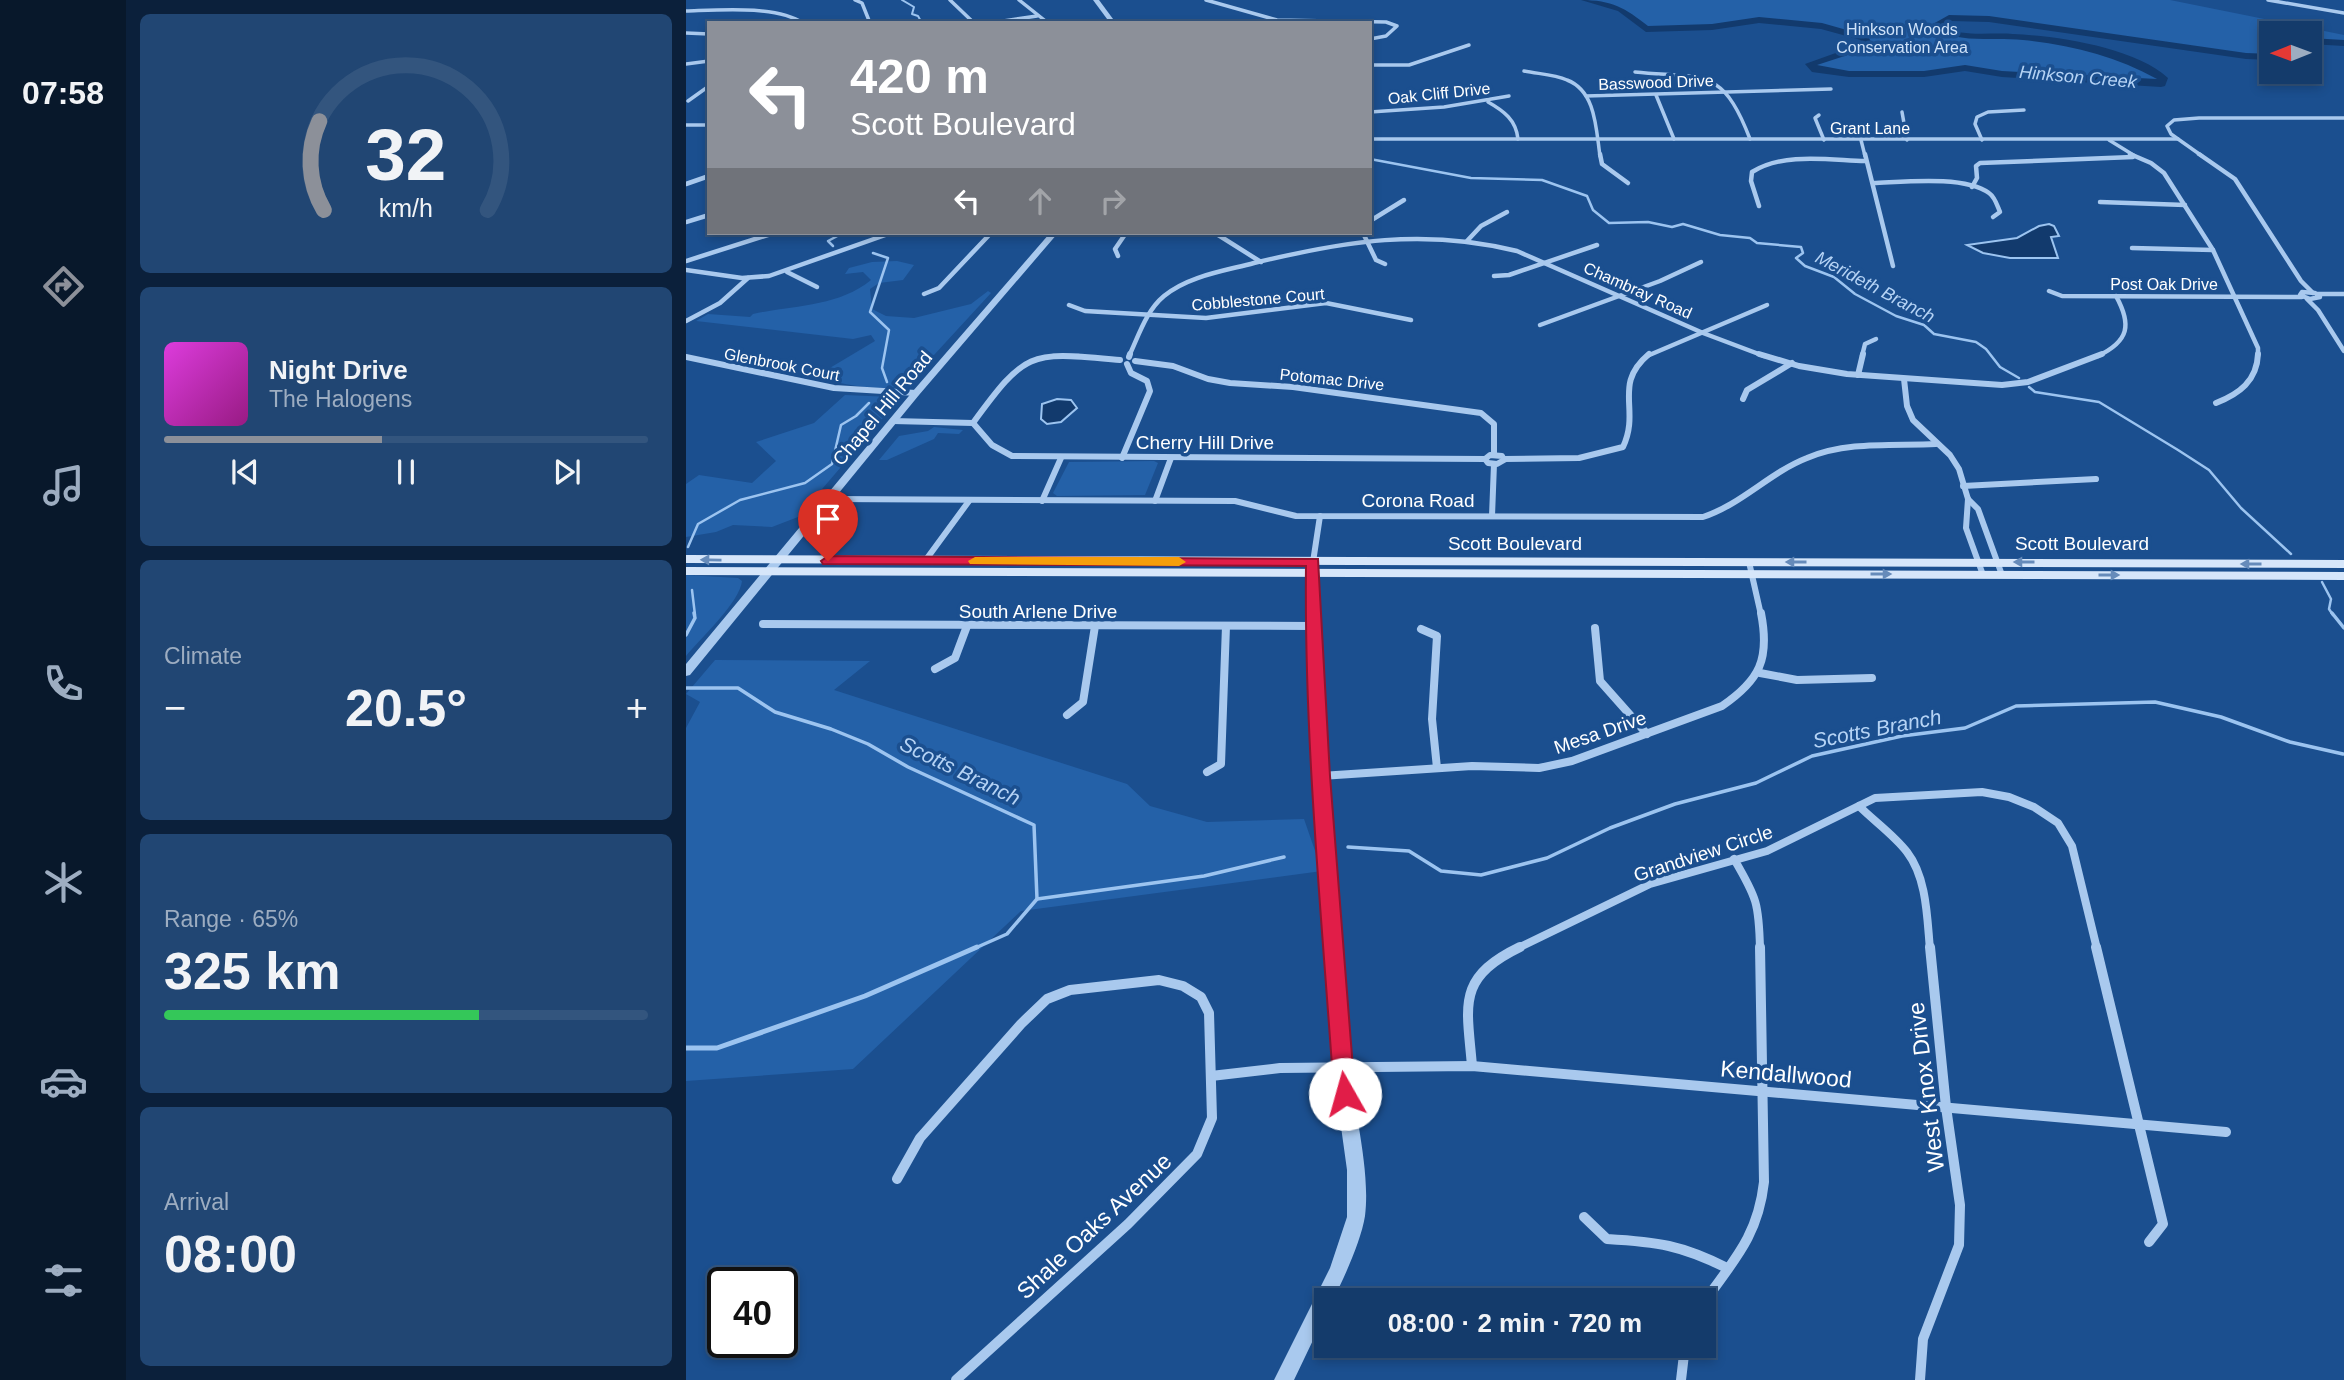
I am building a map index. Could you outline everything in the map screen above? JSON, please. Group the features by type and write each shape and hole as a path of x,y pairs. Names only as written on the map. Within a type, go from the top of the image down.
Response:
{"main road":[{"name":"Scott Boulevard","path":"686,559 774,566 1981,569 2003,575 2344,576"},
{"name":"Scott Boulevard","path":"686,571 925,561 1313,567"},
{"name":"Scott Boulevard","path":"1981,569 1996,562 2344,564"}],"street":[{"path":"855,0 862,3 869,21"},
{"path":"950,0 972,21"},
{"path":"1019,0 1045,21"},
{"path":"1096,0 1111,21"},
{"path":"1206,0 1277,20 1332,21"},
{"path":"2268,0 2344,13"},
{"path":"686,11 731,10 797,16 801,21"},
{"path":"1003,21 1037,16"},
{"path":"1372,22 1397,26 1396,30 1386,36 1372,39"},
{"path":"686,33 707,34"},
{"path":"1372,65 1409,65 1457,46 1469,45"},
{"path":"686,64 707,61"},
{"path":"1524,71 1568,80 1582,89 1599,139 1602,164 1628,183"},
{"path":"1635,72 1699,75 1718,82 1742,114 1750,139"},
{"path":"688,101 707,87"},
{"name":"Basswood Drive","path":"1586,96 1831,89"},
{"path":"1656,95 1674,139"},
{"name":"Oak Cliff Drive","path":"1372,112 1419,110 1487,102 1509,96"},
{"path":"1487,102 1513,120 1518,128 1518,139"},
{"path":"1982,140 1975,124 1977,117 1989,112 2024,110"},
{"path":"1902,112 1907,140"},
{"path":"1819,115 1815,118 1824,140"},
{"path":"2318,310 2317,296 2301,281 2235,179 2171,134 2167,126 2182,118 2344,118"},
{"path":"686,125 707,125"},
{"name":"Grant Lane","path":"1372,139 2178,139"},
{"path":"1861,140 1893,266"},
{"path":"2109,140 2115,147 2160,168 2213,250 2258,348 2259,360 2254,378 2236,395 2216,402"},
{"path":"1972,187 1977,178 1976,166 1990,161 2138,157"},
{"path":"1759,206 1751,181 1752,172 1759,166 1795,160 1865,161"},
{"path":"686,184 707,177"},
{"path":"1872,183 1972,187 1990,194 2000,212 1993,217"},
{"path":"1372,220 1404,200"},
{"path":"2100,202 2185,205"},
{"path":"1467,241 1481,226 1507,212"},
{"path":"686,222 707,216"},
{"path":"686,261 768,235"},
{"path":"686,270 749,278 787,272 886,235"},
{"path":"925,294 939,288 989,235"},
{"name":"Chapel Hill Road","path":"686,673 916,393 1052,235"},
{"path":"1118,256 1115,249 1125,235"},
{"path":"1218,235 1261,262"},
{"path":"1364,235 1376,260 1385,264"},
{"name":"Chambray Road","path":"1132,359 1149,315 1162,297 1173,289 1261,262 1366,239 1415,237 1467,241 1518,251 1736,347 1792,363 1858,375 1904,379 2019,384 2091,360 2118,344 2127,329 2128,320 2116,296"},
{"path":"1494,276 1509,275 1597,245"},
{"path":"2132,248 2213,250"},
{"path":"1540,325 1660,281 1701,262"},
{"path":"787,272 817,287"},
{"path":"686,321 720,303 749,278"},
{"path":"2301,281 2303,295 2318,310 2344,351"},
{"name":"Post Oak Drive","path":"2049,291 2062,296 2344,296"},
{"name":"Cobblestone Court","path":"1069,305 1085,311 1231,317 1326,303 1411,320"},
{"path":"1485,459 1494,454 1504,459 1581,459 1606,455 1623,447 1632,426 1628,383 1630,371 1639,360 1652,352 1767,305"},
{"path":"1858,375 1865,344 1876,340"},
{"path":"895,419 973,423 1012,373 1033,360 1062,356 1132,359"},
{"name":"Glenbrook Court","path":"686,357 834,388 916,393"},
{"path":"1127,364 1132,359"},
{"name":"Potomac Drive","path":"1132,359 1172,366 1208,379 1230,383 1293,387 1481,413 1493,424 1494,454"},
{"path":"1119,360 1127,364 1131,373 1147,381 1150,391 1122,458"},
{"path":"1743,399 1747,390 1792,363"},
{"path":"1904,379 1907,406 1913,420 1950,455 1959,469 1968,499 1978,509 2003,575"},
{"name":"Cherry Hill Drive","path":"973,423 992,445 1004,453 1122,458 1485,459"},
{"name":"Corona Road","path":"827,502 1235,501 1285,515 1703,517 1723,510 1792,465 1828,451 1879,445 1936,444"},
{"path":"1042,501 1061,457"},
{"path":"1155,501 1171,458"},
{"path":"1485,459 1494,464"},
{"path":"1494,464 1504,459"},
{"path":"1492,516 1494,464"},
{"path":"1963,486 2096,479"},
{"path":"1968,499 1963,509 1966,526 1981,569"},
{"path":"925,561 969,501"},
{"path":"1283,1380 1339,1269 1356,1217 1356,1170 1341,1069 1313,626 1313,567 1320,516"},
{"path":"1750,568 1764,632 1766,656 1760,673 1797,680 1872,678"},
{"name":"South Arlene Drive","path":"763,624 1313,626"},
{"path":"935,669 955,659 967,626"},
{"path":"1067,715 1083,702 1095,626"},
{"path":"1207,772 1221,764 1227,626"},
{"path":"1595,628 1600,681 1647,734"},
{"path":"1421,629 1437,636 1432,719 1437,768"},
{"name":"Mesa Drive","path":"1321,776 1437,768 1539,768 1572,761 1730,702 1760,673"},
{"name":"Grandview Circle","path":"1472,1066 1467,1010 1469,992 1480,973 1512,951 1650,884 1767,851 1875,798 1982,792 2009,797 2034,807 2058,823 2071,846 2163,1224 2149,1242"},
{"name":"West Knox Drive","path":"1859,806 1908,853 1919,878 1926,908 1959,1205 1959,1245 1923,1339 1920,1380"},
{"path":"1713,1288 1750,1238 1761,1209 1763,1092 1759,907 1752,889 1734,859"},
{"name":"Shale Oaks Avenue","path":"897,1179 920,1138 1021,1024 1047,999 1070,990 1159,980 1183,986 1200,997 1209,1013 1212,1118 1197,1154 1128,1224 956,1380"},
{"name":"Kendallwood","path":"1211,1076 1280,1068 1472,1066 2227,1132"},
{"path":"1584,1217 1607,1239 1658,1242 1694,1252 1727,1268"},
{"path":"1681,1380 1684,1358"}],"green space":[{"name":"Hinkson Woods Conservation Area","path":"1586,0 2170,0 2274,21 2259,21 2259,57 1989,19 1949,18 1936,26 1965,36 2020,37 2094,49 2130,61 2163,78 2161,84 2134,84 1972,69 1878,76 1836,74 1810,64 1861,47 1866,42 1865,38 1822,26 1759,20 1712,27 1646,29 1621,9"},
{"name":"Hinkson Woods Conservation Area","path":"2322,31 2344,35 2344,43 2322,42"},
{"path":"897,261 914,265 903,280 879,283 870,289 872,309 886,316 914,318 971,304 988,291 991,293 934,355 927,357 913,378 915,381 904,385 892,388 865,387 813,378 875,341 871,335 853,339 696,321 708,314 750,317 753,314 830,300 858,289 871,280 863,272 845,274 849,268 872,262"},
{"path":"845,395 892,397 896,403 798,517 772,527 733,525 716,532 686,537 686,484 699,475 752,483 776,461 756,442 814,423"},
{"path":"934,427 963,430 959,434 938,433 934,439 887,460 879,460 899,436 928,431"},
{"path":"1069,462 1158,463 1145,495 1057,496 1053,493"},
{"path":"686,575 738,578 742,581 740,590 727,609 686,656"},
{"path":"715,660 870,661 834,690 1127,784 1150,806 1207,822 1304,819 1322,871 1021,911 853,1069 686,1081 686,728 700,702 686,694"}],"shaded area":[{"path":"2039,226 2054,226 2059,236 2051,237 2058,258 2010,258 1983,253 1967,245 2017,238"},
{"path":"1057,399 1071,400 1077,408 1061,422 1047,424 1041,419 1042,404"}],"waterway":[{"name":"Merideth Branch","path":"902,0 914,7 912,14 918,16 921,21"},
{"name":"Hinkson Creek","path":"1586,0 1621,9 1646,29 1712,27 1759,20 1822,26 1865,38 1866,42 1862,47 1810,64 1816,70 1849,74 1924,74 1965,68 2002,74 2161,84 2163,78 2130,61 2094,49 2020,37 1965,36 1936,26 1949,18 1989,19 2259,56"},
{"name":"Hinkson Creek","path":"2322,42 2344,43"},
{"name":"Merideth Branch","path":"1372,159 1471,178 1542,180 1587,196 1593,210 1609,223 1648,222 1672,227 1683,224 1720,235 1750,238 1757,243 1801,247 1803,253 1796,258 1805,266 1834,277 1855,294 1896,316 1924,325 1934,334 1976,342 1986,349 2000,367 2019,378"},
{"path":"833,246 828,241 839,235"},
{"path":"873,253 888,258 870,312 889,330 882,368 887,382"},
{"name":"Merideth Branch","path":"2029,387 2035,392 2099,402 2178,450 2209,470 2241,508 2291,554"},
{"path":"688,547 698,524 740,500 805,483 832,464 841,425 856,416 869,403"},
{"name":"Merideth Branch","path":"2322,582 2331,599 2329,609 2333,615"},
{"name":"Scotts Branch","path":"692,590 695,615"},
{"name":"Scotts Branch","path":"686,635 695,618 694,613"},
{"name":"Merideth Branch","path":"2332,613 2344,628"},
{"name":"Scotts Branch","path":"686,688 738,688 775,712 831,729 868,744 908,767 1034,825 1037,899"},
{"name":"Scotts Branch","path":"1348,847 1409,851 1441,871 1481,875 1547,858 1610,828 1675,804 1756,783 1812,756 1902,736 1965,728 2016,706 2155,702 2221,717 2290,742 2343,754"},
{"name":"Scotts Branch","path":"1037,899 1204,876 1284,857"},
{"path":"973,949 1007,934 1037,899"},
{"path":"686,1048 717,1048 865,996 977,947"}],"slow traffic":[{"path":"975,561 1179,562"}],"route":[{"path":"828,561 1313,562 1313,626 1321,776 1341,1069 1345,1094"}]}
